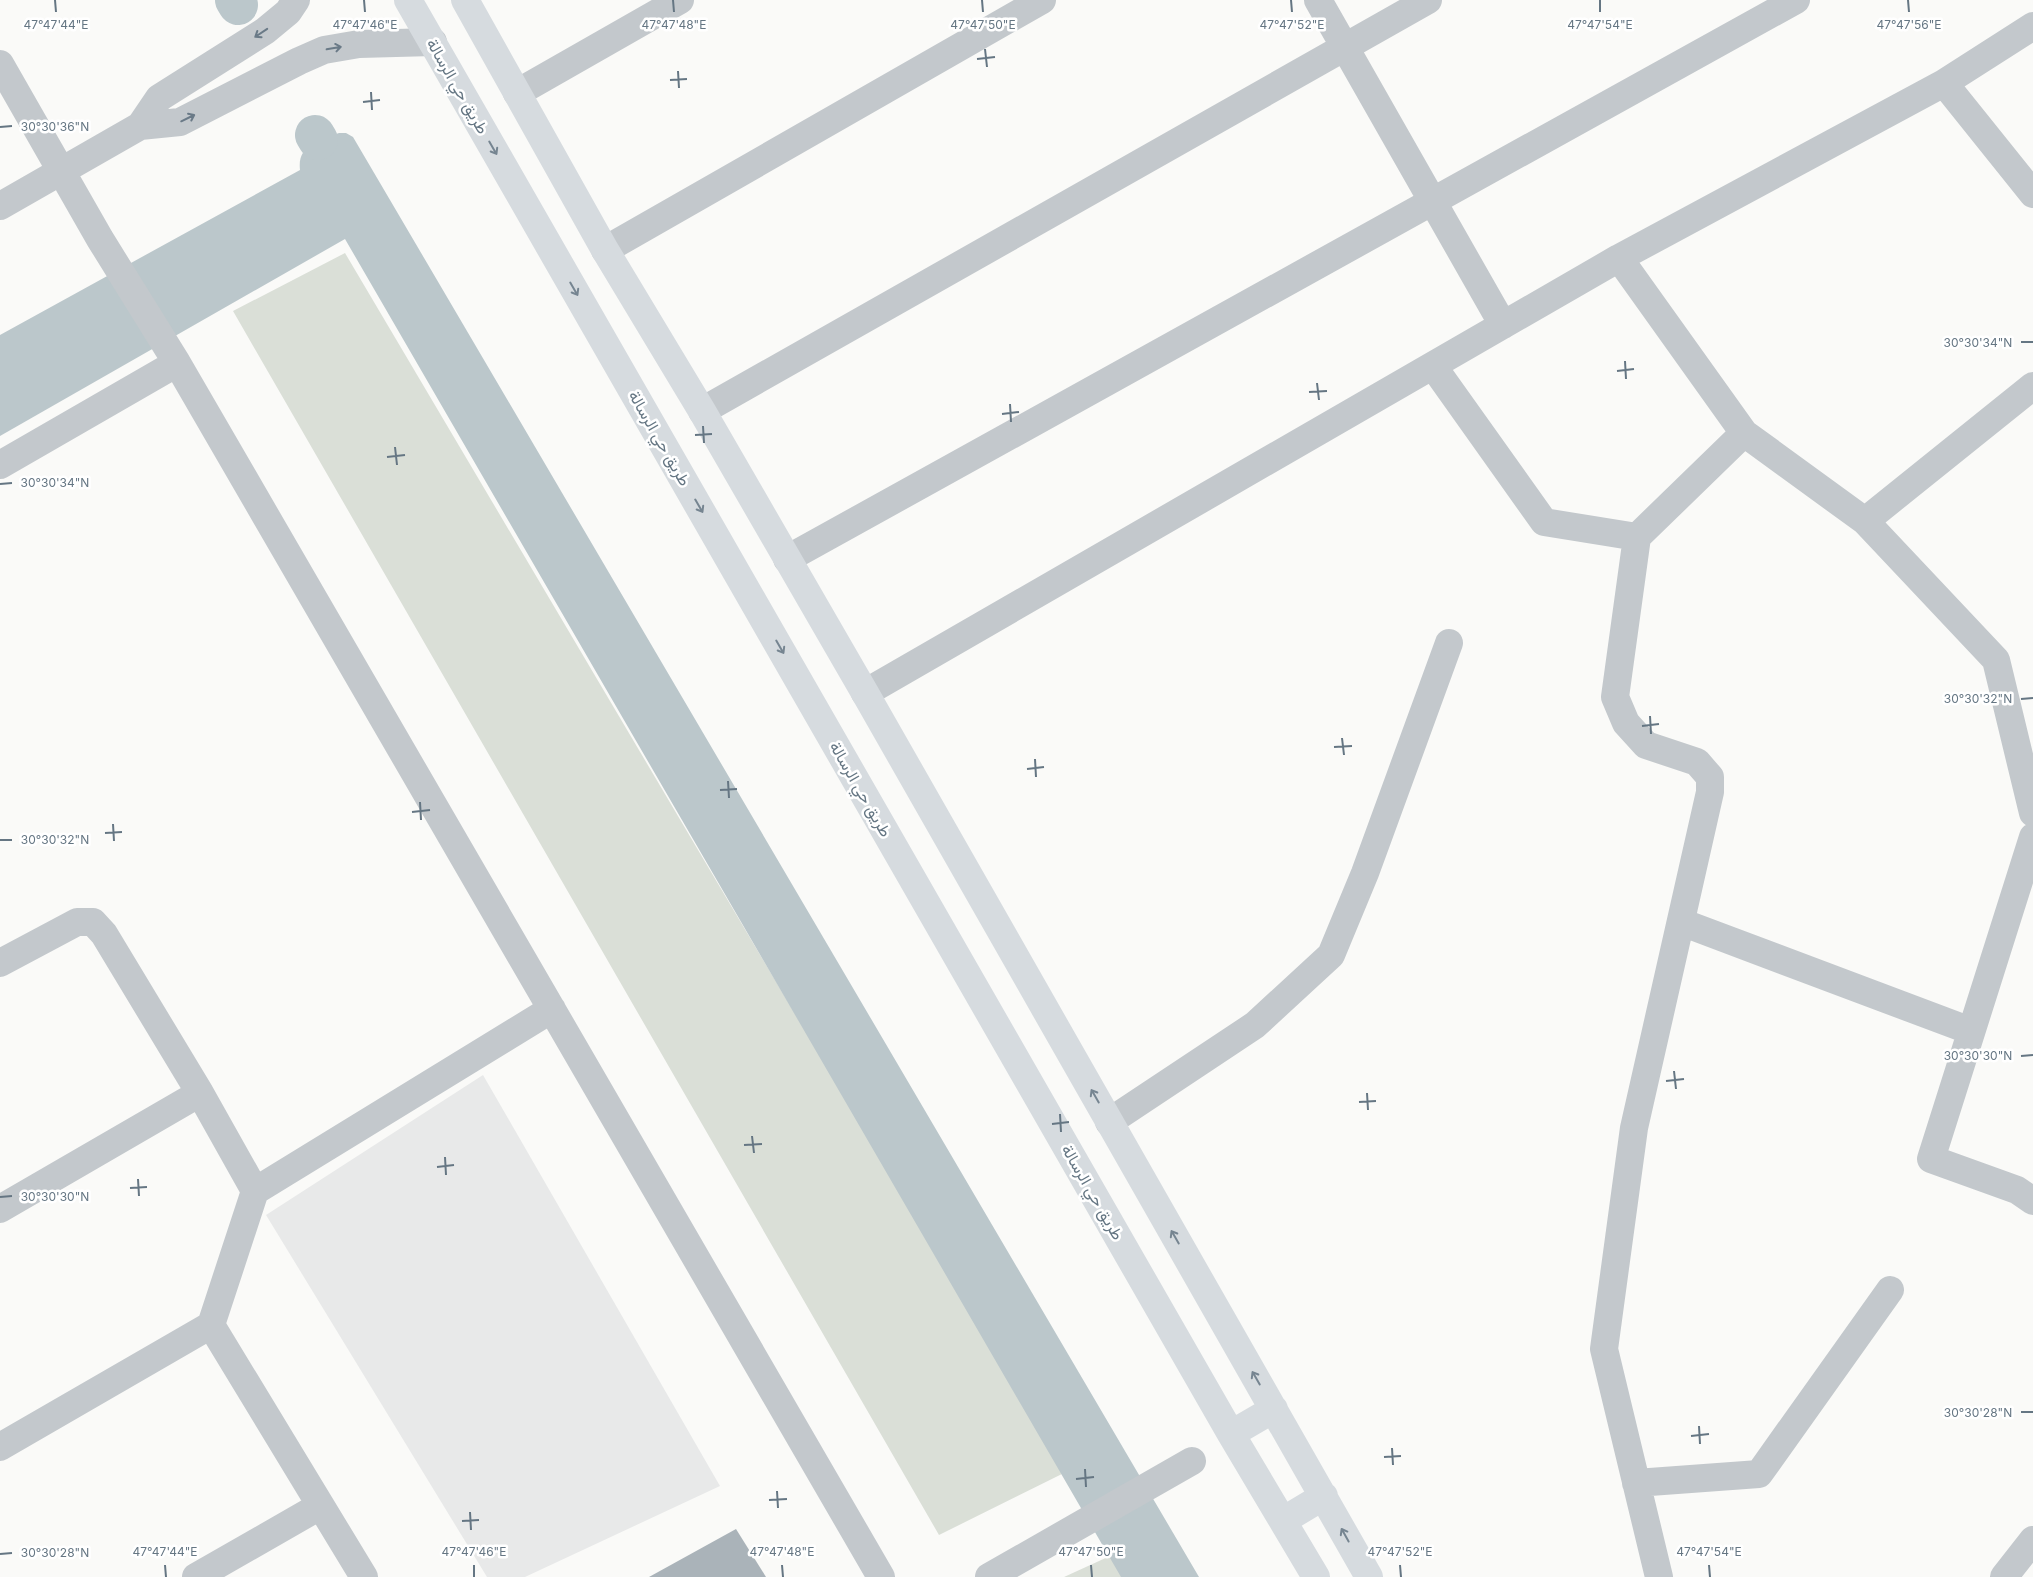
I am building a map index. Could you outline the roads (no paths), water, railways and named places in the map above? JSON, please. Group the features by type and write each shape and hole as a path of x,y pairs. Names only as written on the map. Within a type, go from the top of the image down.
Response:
{"main road":[{"name":"طريق حي الرسالة","path":"408,0 1231,1434 1284,1520 1316,1577"},
{"path":"465,0 604,250 702,410 1369,1577"},
{"path":"1231,1434 1274,1409"},
{"path":"1284,1520 1324,1496"}],"street":[{"path":"140,126 159,98 265,32 288,12 296,0"},
{"path":"517,93 680,0"},
{"path":"604,250 1042,0"},
{"path":"1318,0 1503,325"},
{"path":"702,410 1428,0"},
{"path":"787,559 1796,0"},
{"path":"865,693 1619,258 1944,83 2033,26"},
{"path":"0,206 140,126 180,122 299,60 324,50 359,44 433,42"},
{"path":"0,64 100,239 172,356 881,1577"},
{"path":"1944,83 2033,194"},
{"path":"1619,258 1744,433 1865,520 1996,660 2031,797"},
{"path":"0,465 172,356"},
{"path":"1433,366 1544,522 1637,537"},
{"path":"1865,520 2033,386"},
{"path":"1659,1577 1604,1349 1634,1128 1710,792 1710,777 1696,762 1646,745 1626,723 1615,697 1637,537 1744,433"},
{"path":"1109,1122 1255,1025 1331,955 1365,873 1449,643"},
{"path":"2033,837 1931,1159 2017,1190 2033,1201"},
{"path":"0,963 77,922 93,922 104,934 200,1093 254,1191"},
{"path":"1681,922 1971,1031"},
{"path":"0,1448 210,1325 254,1191 552,1009"},
{"path":"0,1209 200,1093"},
{"path":"1636,1483 1759,1474 1890,1290"},
{"path":"210,1325 364,1577"},
{"path":"988,1577 1192,1461"},
{"path":"196,1577 320,1506"},
{"path":"2004,1577 2033,1540"}],"waterway":[{"path":"235,0 238,5"},
{"path":"315,135 318,140"}]}
